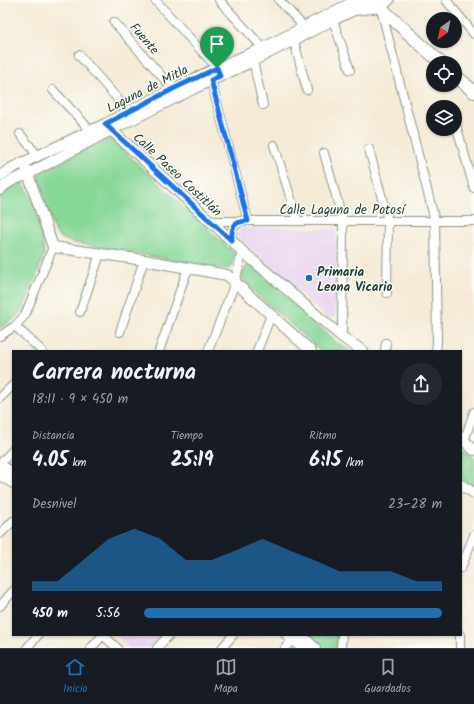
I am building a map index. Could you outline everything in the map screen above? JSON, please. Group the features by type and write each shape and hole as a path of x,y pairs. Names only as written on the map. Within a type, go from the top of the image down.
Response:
{"main road":[{"path":"378,2 434,56"},
{"path":"462,82 474,92"}],"street":[{"path":"155,0 214,74 244,221 233,227 232,241"},
{"path":"219,0 263,48"},
{"path":"279,0 304,27"},
{"path":"446,0 474,34"},
{"path":"378,2 435,221 436,350"},
{"name":"Laguna de Mitla","path":"0,190 14,179 28,174 108,127 304,27 349,5 378,2"},
{"name":"Laguna de Mitla","path":"0,176 12,168 90,130 108,127 129,112 173,89 253,61 294,41 333,20 349,5"},
{"path":"333,20 350,70"},
{"name":"Fuente","path":"114,22 173,89"},
{"path":"294,41 307,90"},
{"path":"79,55 129,112"},
{"path":"253,61 263,105"},
{"path":"53,90 90,130"},
{"name":"Calle Paseo Costitlán","path":"108,127 242,251 342,337 362,350"},
{"path":"20,134 38,156"},
{"path":"459,136 474,188"},
{"path":"274,145 298,221"},
{"path":"369,149 388,221 387,293"},
{"path":"324,153 343,221 342,337"},
{"path":"0,336 15,326 26,315 53,247 25,163"},
{"name":"Calle Laguna de Potosí","path":"210,221 474,221"},
{"path":"53,247 227,274 308,350"},
{"path":"208,350 235,283 242,251"},
{"path":"80,312 100,254"},
{"path":"120,332 144,260"},
{"path":"159,350 188,268"},
{"path":"257,350 271,315"},
{"path":"15,326 41,350"},
{"path":"0,398 12,386"},
{"path":"474,412 462,439 474,450"},
{"path":"12,451 0,465 12,472"},
{"path":"0,475 12,482"},
{"path":"462,486 474,493"},
{"path":"0,534 12,521"},
{"path":"462,565 474,535"},
{"path":"0,606 12,592"},
{"path":"27,648 37,636"},
{"path":"91,648 102,636"},
{"path":"104,636 118,648"},
{"path":"157,648 168,636"},
{"path":"222,648 232,636"},
{"path":"341,648 342,636"},
{"path":"460,636 460,648"},
{"path":"285,648 293,637"},
{"path":"293,637 302,648"},
{"path":"293,637 315,648"}],"shaded area":[{"name":"Primaria Leona Vicario","path":"245,227 336,229 336,316 328,319 240,239 237,235 240,229"},
{"path":"117,636 160,636 149,648 130,648"}],"green space":[{"path":"107,139 111,139 234,253 235,256 231,268 224,269 70,242 59,237 53,227 39,179 40,172"},
{"path":"18,182 24,184 33,200 42,235 44,255 24,307 13,320 0,328 0,198 10,187"},
{"path":"250,264 335,341 349,350 320,350 245,284 243,273"},
{"path":"462,446 474,457 474,487 462,478"},
{"path":"311,636 340,636 336,648 323,648"}],"place":[{"name":"Primaria Leona Vicario","path":"309,278"}],"route":[{"path":"217,68 220,76 211,80 248,221 241,221 233,227 232,241 105,124 217,68"}]}
